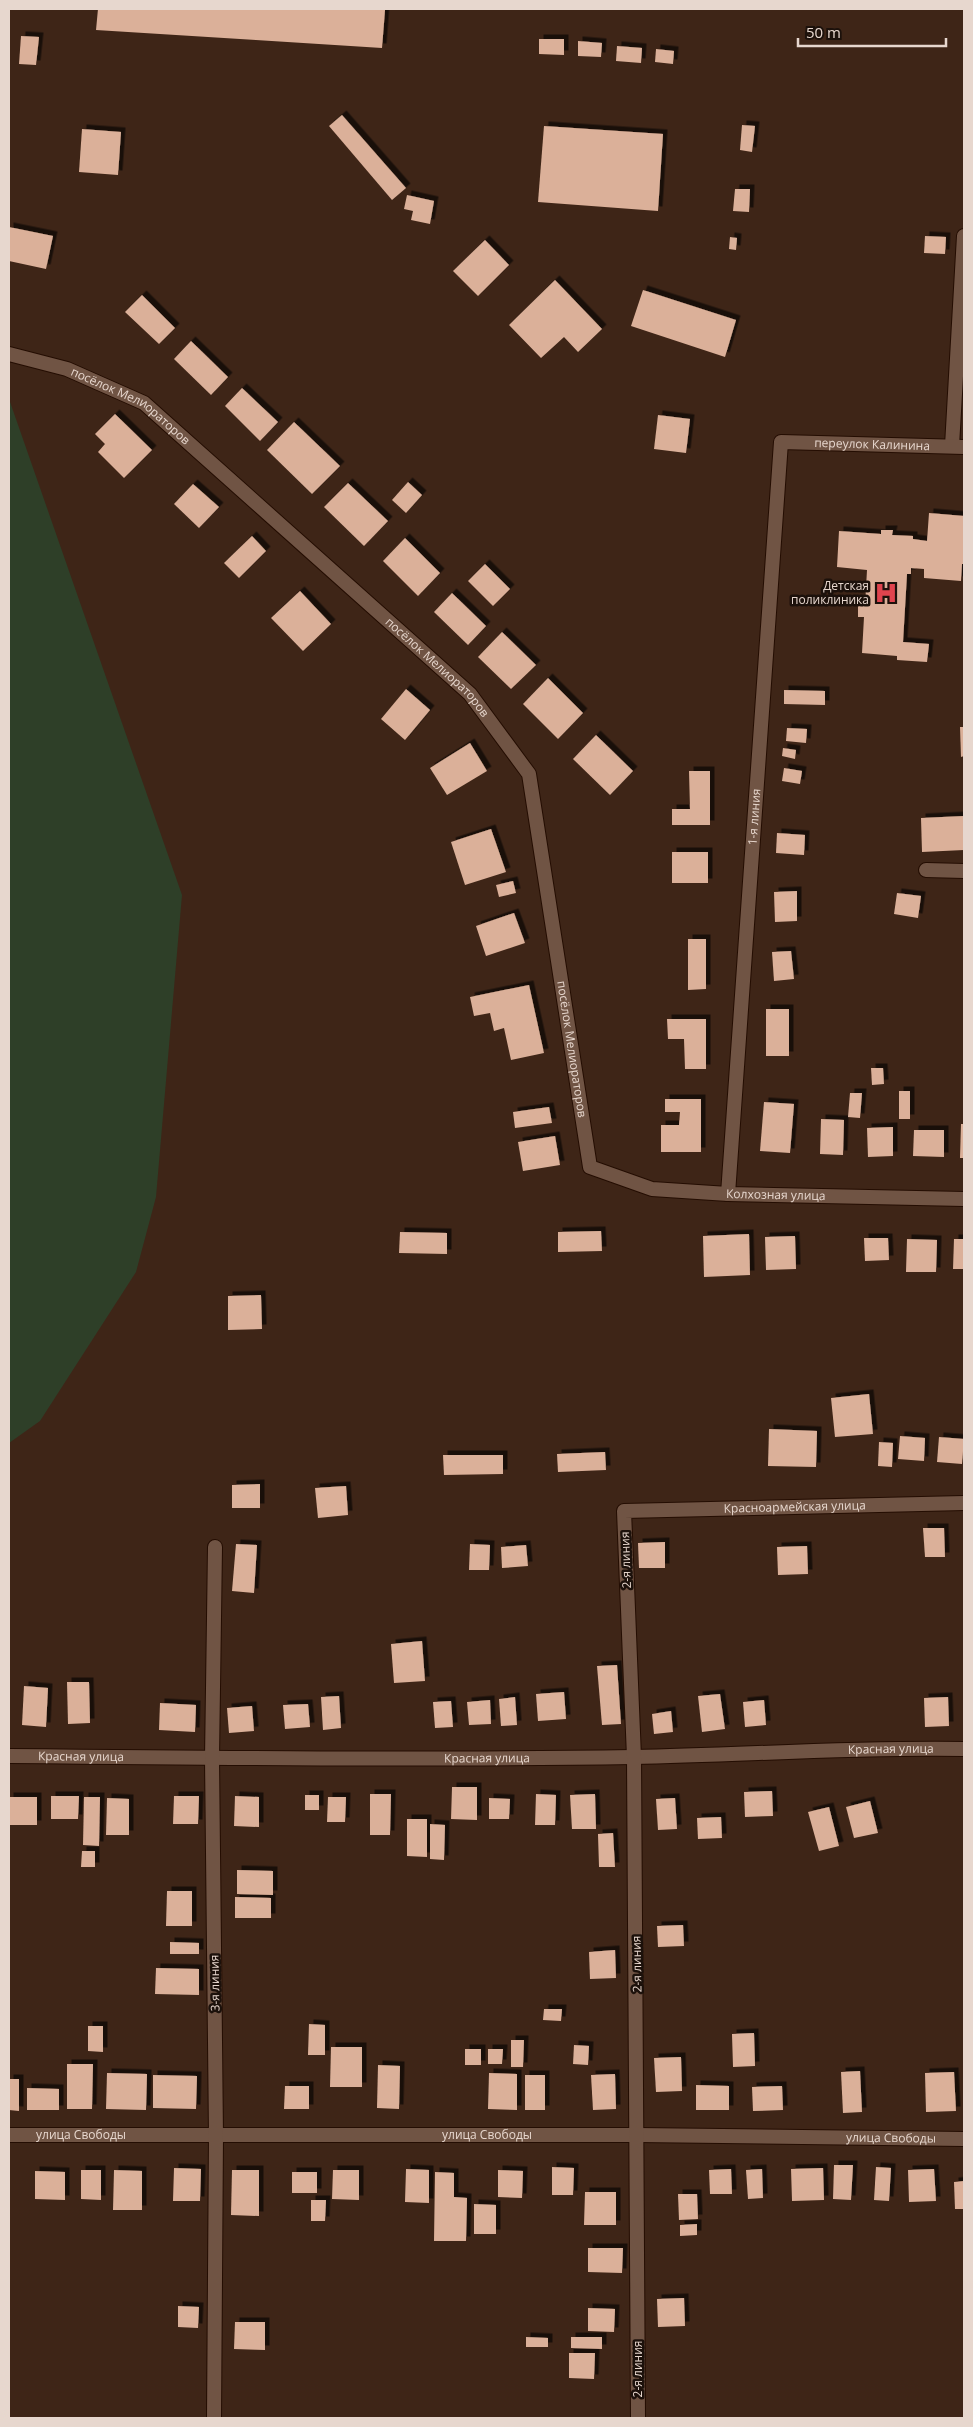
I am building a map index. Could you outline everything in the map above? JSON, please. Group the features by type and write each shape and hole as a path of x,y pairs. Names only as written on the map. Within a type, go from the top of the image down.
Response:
{"street":[{"path":"958,446 964,236"},
{"name":"посёлок Мелиораторов","path":"9,354 67,368 144,403 470,694 529,774 590,1167"},
{"name":"переулок Калинина","path":"781,442 958,446"},
{"name":"1-я линия","path":"728,1194 781,442"},
{"path":"926,870 964,870"},
{"name":"Колхозная улица","path":"590,1167 652,1189 728,1194 964,1199"},
{"name":"Красноармейская улица","path":"624,1511 964,1503"},
{"name":"2-я линия","path":"624,1511 634,1757 638,2135 638,2418"},
{"name":"3-я линия","path":"214,2418 216,2136 212,1758 215,1547"},
{"name":"Красная улица","path":"9,1756 212,1758 634,1757 886,1748 964,1749"},
{"name":"улица Свободы","path":"9,2134 216,2136 638,2135 964,2139"}],"green space":[{"path":"9,399 182,895 156,1197 136,1272 40,1421 9,1443"}],"building":[{"path":"98,9 385,10 382,48 96,30"},
{"path":"21,36 39,37 36,65 19,64"},
{"path":"539,39 564,39 564,55 539,54"},
{"path":"578,41 602,43 601,57 578,56"},
{"path":"617,46 642,48 641,63 616,61"},
{"path":"656,49 674,51 673,64 655,62"},
{"path":"342,115 406,188 392,200 329,126"},
{"path":"742,125 755,126 752,152 740,150"},
{"path":"544,126 663,134 658,211 538,202"},
{"path":"82,129 121,132 118,175 79,172"},
{"path":"735,189 750,189 749,212 733,211"},
{"path":"407,195 434,201 430,224 411,220 413,211 404,209"},
{"path":"9,227 53,236 46,269 9,261"},
{"path":"925,236 946,237 945,254 924,253"},
{"path":"730,237 737,238 736,250 729,249"},
{"path":"485,240 509,265 478,296 453,271"},
{"path":"555,280 602,329 578,352 564,337 541,358 509,325"},
{"path":"643,290 736,320 725,357 631,326"},
{"path":"142,295 175,328 159,344 125,312"},
{"path":"191,341 228,377 211,395 174,359"},
{"path":"242,388 278,422 260,441 225,406"},
{"path":"115,414 152,450 124,478 98,452 105,444 95,434"},
{"path":"658,415 690,419 686,453 654,449"},
{"path":"294,422 340,466 312,494 267,450"},
{"path":"408,482 422,495 406,513 392,500"},
{"path":"348,483 388,521 364,546 324,507"},
{"path":"193,484 219,507 199,528 174,504"},
{"name":"Детская поликлиника","path":"929,513 964,516 964,564 962,564 961,581 924,578 924,569 911,568 911,574 907,574 903,642 929,644 927,662 897,660 897,656 862,653 864,617 858,617 858,606 865,606 867,570 837,567 839,531 881,534 881,530 893,530 892,535 913,536 913,539 927,541"},
{"path":"252,536 266,551 239,578 224,563"},
{"path":"405,538 440,573 418,596 383,561"},
{"path":"485,564 510,589 493,606 468,581"},
{"path":"300,591 331,624 303,651 271,618"},
{"path":"452,593 486,626 468,645 434,612"},
{"path":"502,632 536,665 511,689 478,657"},
{"path":"548,678 583,713 558,739 523,704"},
{"path":"406,689 430,710 405,740 381,719"},
{"path":"784,690 825,691 825,705 784,704"},
{"path":"960,727 964,727 964,756 961,757"},
{"path":"787,728 807,729 806,743 786,741"},
{"path":"596,735 633,771 610,795 573,759"},
{"path":"470,743 487,771 447,795 430,768"},
{"path":"783,748 796,750 795,759 782,756"},
{"path":"784,768 802,771 800,784 782,781"},
{"path":"689,771 710,771 710,825 672,825 672,809 690,809"},
{"path":"964,816 964,850 922,852 921,818"},
{"path":"491,829 506,872 465,885 451,842"},
{"path":"777,833 805,835 804,855 776,853"},
{"path":"672,852 708,852 708,883 672,883"},
{"path":"513,881 516,893 499,897 496,885"},
{"path":"797,891 797,921 775,922 774,892"},
{"path":"897,893 921,896 918,918 894,914"},
{"path":"514,913 525,943 486,956 476,926"},
{"path":"688,939 706,939 706,989 688,990"},
{"path":"791,951 794,979 774,981 772,952"},
{"path":"529,985 544,1053 511,1060 504,1028 494,1031 490,1013 474,1016 470,997"},
{"path":"766,1009 789,1009 789,1056 766,1056"},
{"path":"667,1019 706,1019 706,1069 685,1069 684,1039 668,1039"},
{"path":"871,1068 883,1068 884,1084 872,1085"},
{"path":"899,1091 910,1091 910,1119 899,1119"},
{"path":"850,1093 862,1093 860,1118 848,1117"},
{"path":"665,1099 701,1099 701,1152 661,1152 661,1125 679,1125 680,1112 665,1112"},
{"path":"764,1102 794,1104 790,1153 760,1151"},
{"path":"549,1107 552,1123 515,1128 513,1112"},
{"path":"821,1119 844,1120 843,1155 820,1154"},
{"path":"961,1124 964,1124 964,1158 960,1158"},
{"path":"893,1127 893,1156 868,1157 867,1128"},
{"path":"914,1130 944,1130 944,1157 913,1156"},
{"path":"555,1136 560,1165 523,1171 518,1142"},
{"path":"601,1231 602,1251 558,1252 558,1232"},
{"path":"400,1232 447,1233 447,1254 399,1253"},
{"path":"749,1234 750,1275 704,1277 703,1236"},
{"path":"795,1236 796,1269 766,1270 765,1237"},
{"path":"864,1238 888,1238 889,1260 865,1261"},
{"path":"907,1239 937,1240 936,1272 906,1272"},
{"path":"954,1239 964,1239 964,1269 953,1269"},
{"path":"261,1295 262,1329 228,1330 228,1296"},
{"path":"869,1394 873,1434 835,1437 831,1398"},
{"path":"769,1429 817,1431 816,1467 768,1466"},
{"path":"900,1436 925,1438 924,1461 898,1459"},
{"path":"939,1437 964,1439 962,1464 937,1462"},
{"path":"879,1442 893,1443 892,1467 878,1466"},
{"path":"605,1452 606,1470 558,1472 557,1454"},
{"path":"443,1455 503,1455 503,1474 444,1475"},
{"path":"260,1484 260,1508 232,1508 232,1485"},
{"path":"346,1486 348,1515 318,1518 315,1488"},
{"path":"923,1528 944,1528 945,1557 925,1557"},
{"path":"665,1542 665,1568 639,1568 638,1543"},
{"path":"236,1544 257,1545 254,1593 232,1591"},
{"path":"470,1544 490,1545 489,1570 469,1570"},
{"path":"526,1545 528,1566 502,1568 501,1547"},
{"path":"807,1546 808,1574 778,1575 777,1547"},
{"path":"422,1641 425,1681 394,1683 391,1644"},
{"path":"617,1665 621,1724 602,1725 597,1666"},
{"path":"67,1682 89,1682 90,1723 68,1724"},
{"path":"24,1686 48,1688 46,1727 22,1725"},
{"path":"564,1692 566,1719 538,1721 536,1694"},
{"path":"720,1694 725,1729 702,1732 698,1696"},
{"path":"339,1696 341,1728 323,1730 321,1697"},
{"path":"515,1697 517,1725 501,1726 499,1699"},
{"path":"948,1697 949,1726 925,1727 924,1698"},
{"path":"490,1700 491,1724 469,1725 467,1702"},
{"path":"764,1700 766,1725 745,1727 743,1702"},
{"path":"451,1701 453,1727 435,1728 433,1702"},
{"path":"160,1703 196,1705 195,1732 159,1730"},
{"path":"308,1704 310,1727 285,1729 283,1705"},
{"path":"252,1706 254,1731 229,1733 227,1708"},
{"path":"671,1711 673,1732 654,1734 652,1714"},
{"path":"452,1787 477,1787 477,1820 451,1819"},
{"path":"772,1791 773,1816 745,1817 744,1792"},
{"path":"370,1794 391,1794 390,1835 370,1835"},
{"path":"536,1794 556,1795 555,1825 535,1825"},
{"path":"595,1794 596,1829 572,1829 570,1795"},
{"path":"305,1795 319,1795 319,1810 305,1810"},
{"path":"51,1796 79,1796 78,1819 51,1819"},
{"path":"174,1796 199,1796 198,1824 173,1824"},
{"path":"235,1796 259,1797 259,1827 234,1826"},
{"path":"9,1797 37,1797 37,1825 9,1825"},
{"path":"84,1797 100,1797 99,1846 83,1845"},
{"path":"328,1797 346,1797 345,1822 327,1822"},
{"path":"107,1798 129,1799 129,1835 106,1835"},
{"path":"489,1798 510,1799 509,1819 489,1819"},
{"path":"675,1798 677,1829 658,1830 656,1799"},
{"path":"870,1801 878,1833 854,1838 846,1807"},
{"path":"829,1807 839,1846 819,1851 808,1812"},
{"path":"721,1817 722,1838 698,1839 697,1818"},
{"path":"407,1819 427,1819 427,1857 407,1856"},
{"path":"430,1824 445,1825 444,1860 430,1859"},
{"path":"613,1833 615,1867 599,1867 598,1834"},
{"path":"82,1851 95,1851 95,1867 81,1867"},
{"path":"237,1870 273,1871 273,1895 237,1894"},
{"path":"167,1891 192,1891 192,1926 166,1926"},
{"path":"235,1897 271,1898 271,1918 235,1918"},
{"path":"683,1925 684,1946 658,1947 657,1926"},
{"path":"170,1942 199,1943 199,1954 170,1954"},
{"path":"615,1950 616,1978 590,1979 589,1952"},
{"path":"156,1968 199,1969 199,1995 155,1994"},
{"path":"544,2009 562,2009 561,2021 543,2020"},
{"path":"309,2024 325,2025 325,2055 308,2055"},
{"path":"88,2026 103,2026 103,2052 88,2051"},
{"path":"754,2033 755,2066 733,2067 732,2034"},
{"path":"511,2040 524,2040 523,2067 511,2067"},
{"path":"574,2045 589,2046 588,2065 573,2064"},
{"path":"331,2047 362,2047 362,2087 330,2087"},
{"path":"465,2049 481,2049 481,2065 465,2065"},
{"path":"488,2049 503,2049 502,2064 488,2064"},
{"path":"681,2057 682,2091 656,2092 654,2058"},
{"path":"67,2064 93,2064 92,2109 67,2109"},
{"path":"378,2065 400,2066 399,2109 377,2108"},
{"path":"860,2071 862,2112 843,2113 841,2072"},
{"path":"954,2072 956,2111 926,2112 925,2073"},
{"path":"107,2073 147,2074 146,2110 106,2109"},
{"path":"489,2073 517,2074 517,2110 488,2109"},
{"path":"615,2074 616,2109 593,2110 591,2075"},
{"path":"153,2075 197,2076 196,2109 153,2108"},
{"path":"525,2075 545,2075 545,2110 525,2110"},
{"path":"9,2079 19,2079 19,2111 9,2110"},
{"path":"696,2085 729,2086 729,2110 696,2110"},
{"path":"285,2086 309,2086 309,2109 284,2109"},
{"path":"782,2086 783,2110 753,2111 752,2087"},
{"path":"27,2088 59,2089 59,2110 27,2110"},
{"path":"834,2165 853,2165 851,2200 833,2199"},
{"path":"552,2167 574,2168 573,2195 552,2195"},
{"path":"876,2167 891,2168 889,2201 874,2200"},
{"path":"174,2168 201,2169 200,2201 173,2201"},
{"path":"823,2168 824,2200 792,2201 791,2169"},
{"path":"406,2169 429,2170 429,2203 405,2202"},
{"path":"731,2169 732,2194 710,2194 709,2170"},
{"path":"762,2169 763,2198 748,2199 746,2170"},
{"path":"934,2169 936,2201 909,2202 908,2170"},
{"path":"81,2170 101,2170 101,2200 81,2199"},
{"path":"114,2170 142,2171 142,2210 113,2210"},
{"path":"232,2170 259,2170 259,2216 231,2215"},
{"path":"333,2170 359,2170 359,2200 332,2199"},
{"path":"498,2170 523,2171 522,2198 498,2197"},
{"path":"35,2171 65,2172 65,2200 35,2199"},
{"path":"292,2172 317,2172 317,2193 292,2193"},
{"path":"435,2172 454,2173 454,2197 467,2198 466,2241 434,2241"},
{"path":"964,2181 964,2209 955,2209 954,2182"},
{"path":"585,2192 616,2192 616,2225 584,2225"},
{"path":"678,2194 697,2194 698,2219 679,2220"},
{"path":"311,2200 326,2200 325,2221 311,2221"},
{"path":"474,2204 496,2205 496,2234 474,2234"},
{"path":"697,2224 697,2235 680,2236 680,2225"},
{"path":"588,2248 623,2248 622,2273 588,2272"},
{"path":"684,2298 685,2326 658,2327 657,2299"},
{"path":"178,2306 199,2307 198,2328 178,2327"},
{"path":"588,2308 615,2309 614,2332 588,2331"},
{"path":"235,2322 265,2322 265,2350 234,2349"},
{"path":"526,2337 548,2338 548,2347 526,2347"},
{"path":"571,2337 602,2337 602,2349 571,2348"},
{"path":"569,2353 595,2353 594,2379 569,2378"}],"place":[{"name":"Детская поликлиника","path":"886,593"}]}
